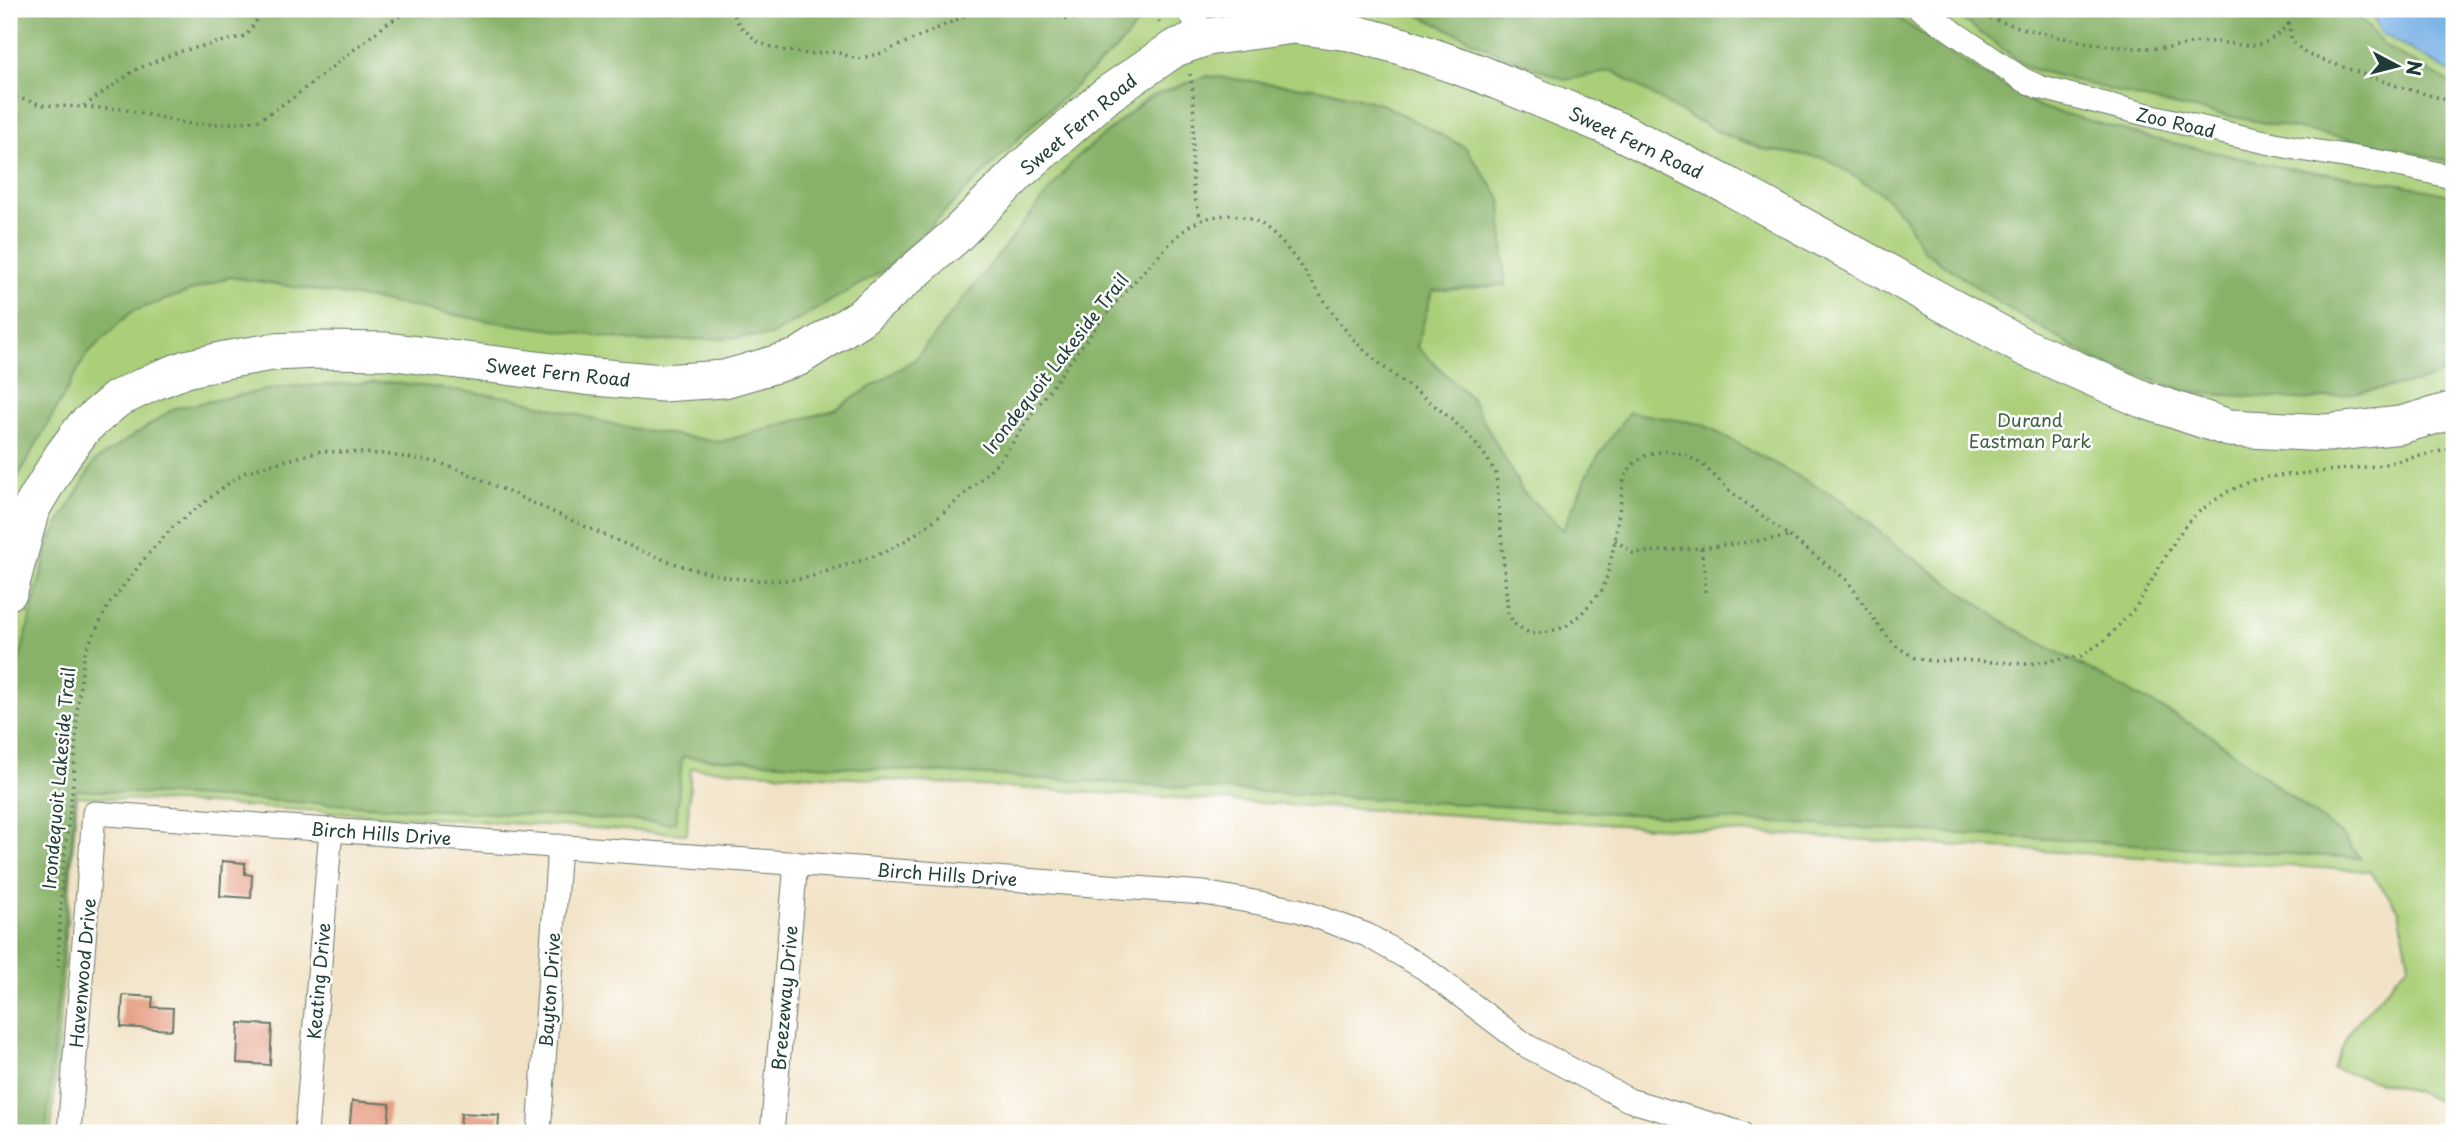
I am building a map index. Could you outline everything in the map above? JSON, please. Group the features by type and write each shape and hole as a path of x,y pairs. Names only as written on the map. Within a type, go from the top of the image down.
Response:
{"main road":[{"name":"Sweet Fern Road","path":"9,591 31,509 63,455 84,427 117,399 186,369 272,352 320,349 387,351 662,383 724,379 797,358 861,317 953,238 1023,168 1108,94 1190,31 1293,25 1349,32 1401,46 1481,74 1621,132 1725,184 2024,347 2142,399 2229,428 2327,433 2401,425 2454,410"}],"street":[{"name":"Zoo Road","path":"1920,9 2022,79 2039,87 2200,129 2419,168 2454,178"},
{"name":"Birch Hills Drive","path":"94,813 1204,893 1298,910 1367,935 1424,968 1527,1046 1629,1100 1741,1133"},
{"name":"Havenwood Drive","path":"69,1133 94,813"},
{"name":"Keating Drive","path":"306,1133 331,830"},
{"name":"Bayton Drive","path":"539,1133 559,846"},
{"name":"Breezeway Drive","path":"772,1133 796,863"}],"path":[{"path":"83,107 135,70 178,52 246,36 264,9"},
{"path":"9,95 42,105 122,109 190,124 260,120 294,97 388,23 413,9"},
{"path":"731,9 739,25 758,43 809,54 836,52 857,59 882,53 981,9"},
{"path":"1024,9 1085,20 1110,9"},
{"path":"1151,9 1190,31 1190,74 1195,102 1193,187 1201,220"},
{"path":"1959,9 2006,24 2051,34 2140,48 2174,47 2200,42 2253,46 2266,43 2290,22"},
{"path":"2294,9 2290,22 2292,41 2305,54 2397,86 2454,102"},
{"name":"Irondequoit Lakeside Trail","path":"57,974 62,878 85,651 108,606 148,554 174,526 234,479 246,472 321,452 384,454 436,462 461,470 642,552 680,565 725,578 800,579 864,560 895,547 931,524 998,462 1070,361 1135,280 1185,229 1201,220 1232,214 1261,224 1286,249 1358,344 1401,382 1457,422 1474,440 1496,474 1508,613 1514,624 1531,634 1565,627 1581,614 1602,590 1615,540 1624,478 1633,464 1648,454 1666,451 1684,454 1703,465 1730,491 1847,580 1880,628 1896,646 1914,657 1932,661 2028,664 2081,656 2104,641 2136,607 2187,523 2213,500 2242,485 2267,477 2376,466 2454,448"},
{"path":"1615,540 1633,553 1789,537"},
{"path":"1701,548 1705,597"}],"green space":[{"name":"Durand Eastman Park","path":"9,9 2454,9 2454,1107 2417,1092 2333,1069 2350,1030 2409,964 2399,910 2369,871 691,768 687,834 77,796 51,1133 9,1133"},
{"path":"9,9 1149,9 1121,44 1023,134 888,268 770,336 642,342 482,320 230,277 131,312 87,354 9,493"},
{"path":"1411,9 1878,9 1895,16 1967,64 2040,107 2155,139 2281,167 2400,184 2454,196 2454,369 2420,382 2311,400 2192,393 2099,362 2001,304 1924,251 1903,215 1881,193 1825,158 1766,150 1723,134 1682,113 1613,71 1565,80 1505,56 1418,15"},
{"path":"1948,9 2358,9 2356,13 2383,45 2454,85 2454,163 2395,148 2152,101 2029,68"},
{"path":"1207,76 1329,90 1384,105 1466,148 1501,199 1505,285 1432,291 1417,347 1471,398 1523,492 1563,530 1590,468 1629,412 1702,424 1840,499 1895,545 2013,628 2209,734 2344,837 2360,858 682,757 676,823 76,790 46,1133 9,1133 9,1050 14,965 12,819 17,670 50,540 95,461 175,408 282,387 389,382 510,397 624,427 720,442 834,410 915,359 1075,159 1149,97"}],"water":[{"path":"2370,9 2454,9 2454,74 2380,32"}],"building":[{"path":"222,861 245,863 245,874 252,875 251,898 220,896"},
{"path":"123,995 153,997 152,1007 173,1008 172,1030 121,1027"},
{"path":"239,1023 272,1025 270,1065 237,1063"},
{"path":"352,1101 390,1104 387,1133 349,1133"},
{"path":"461,1113 499,1115 498,1133 460,1133"}]}
